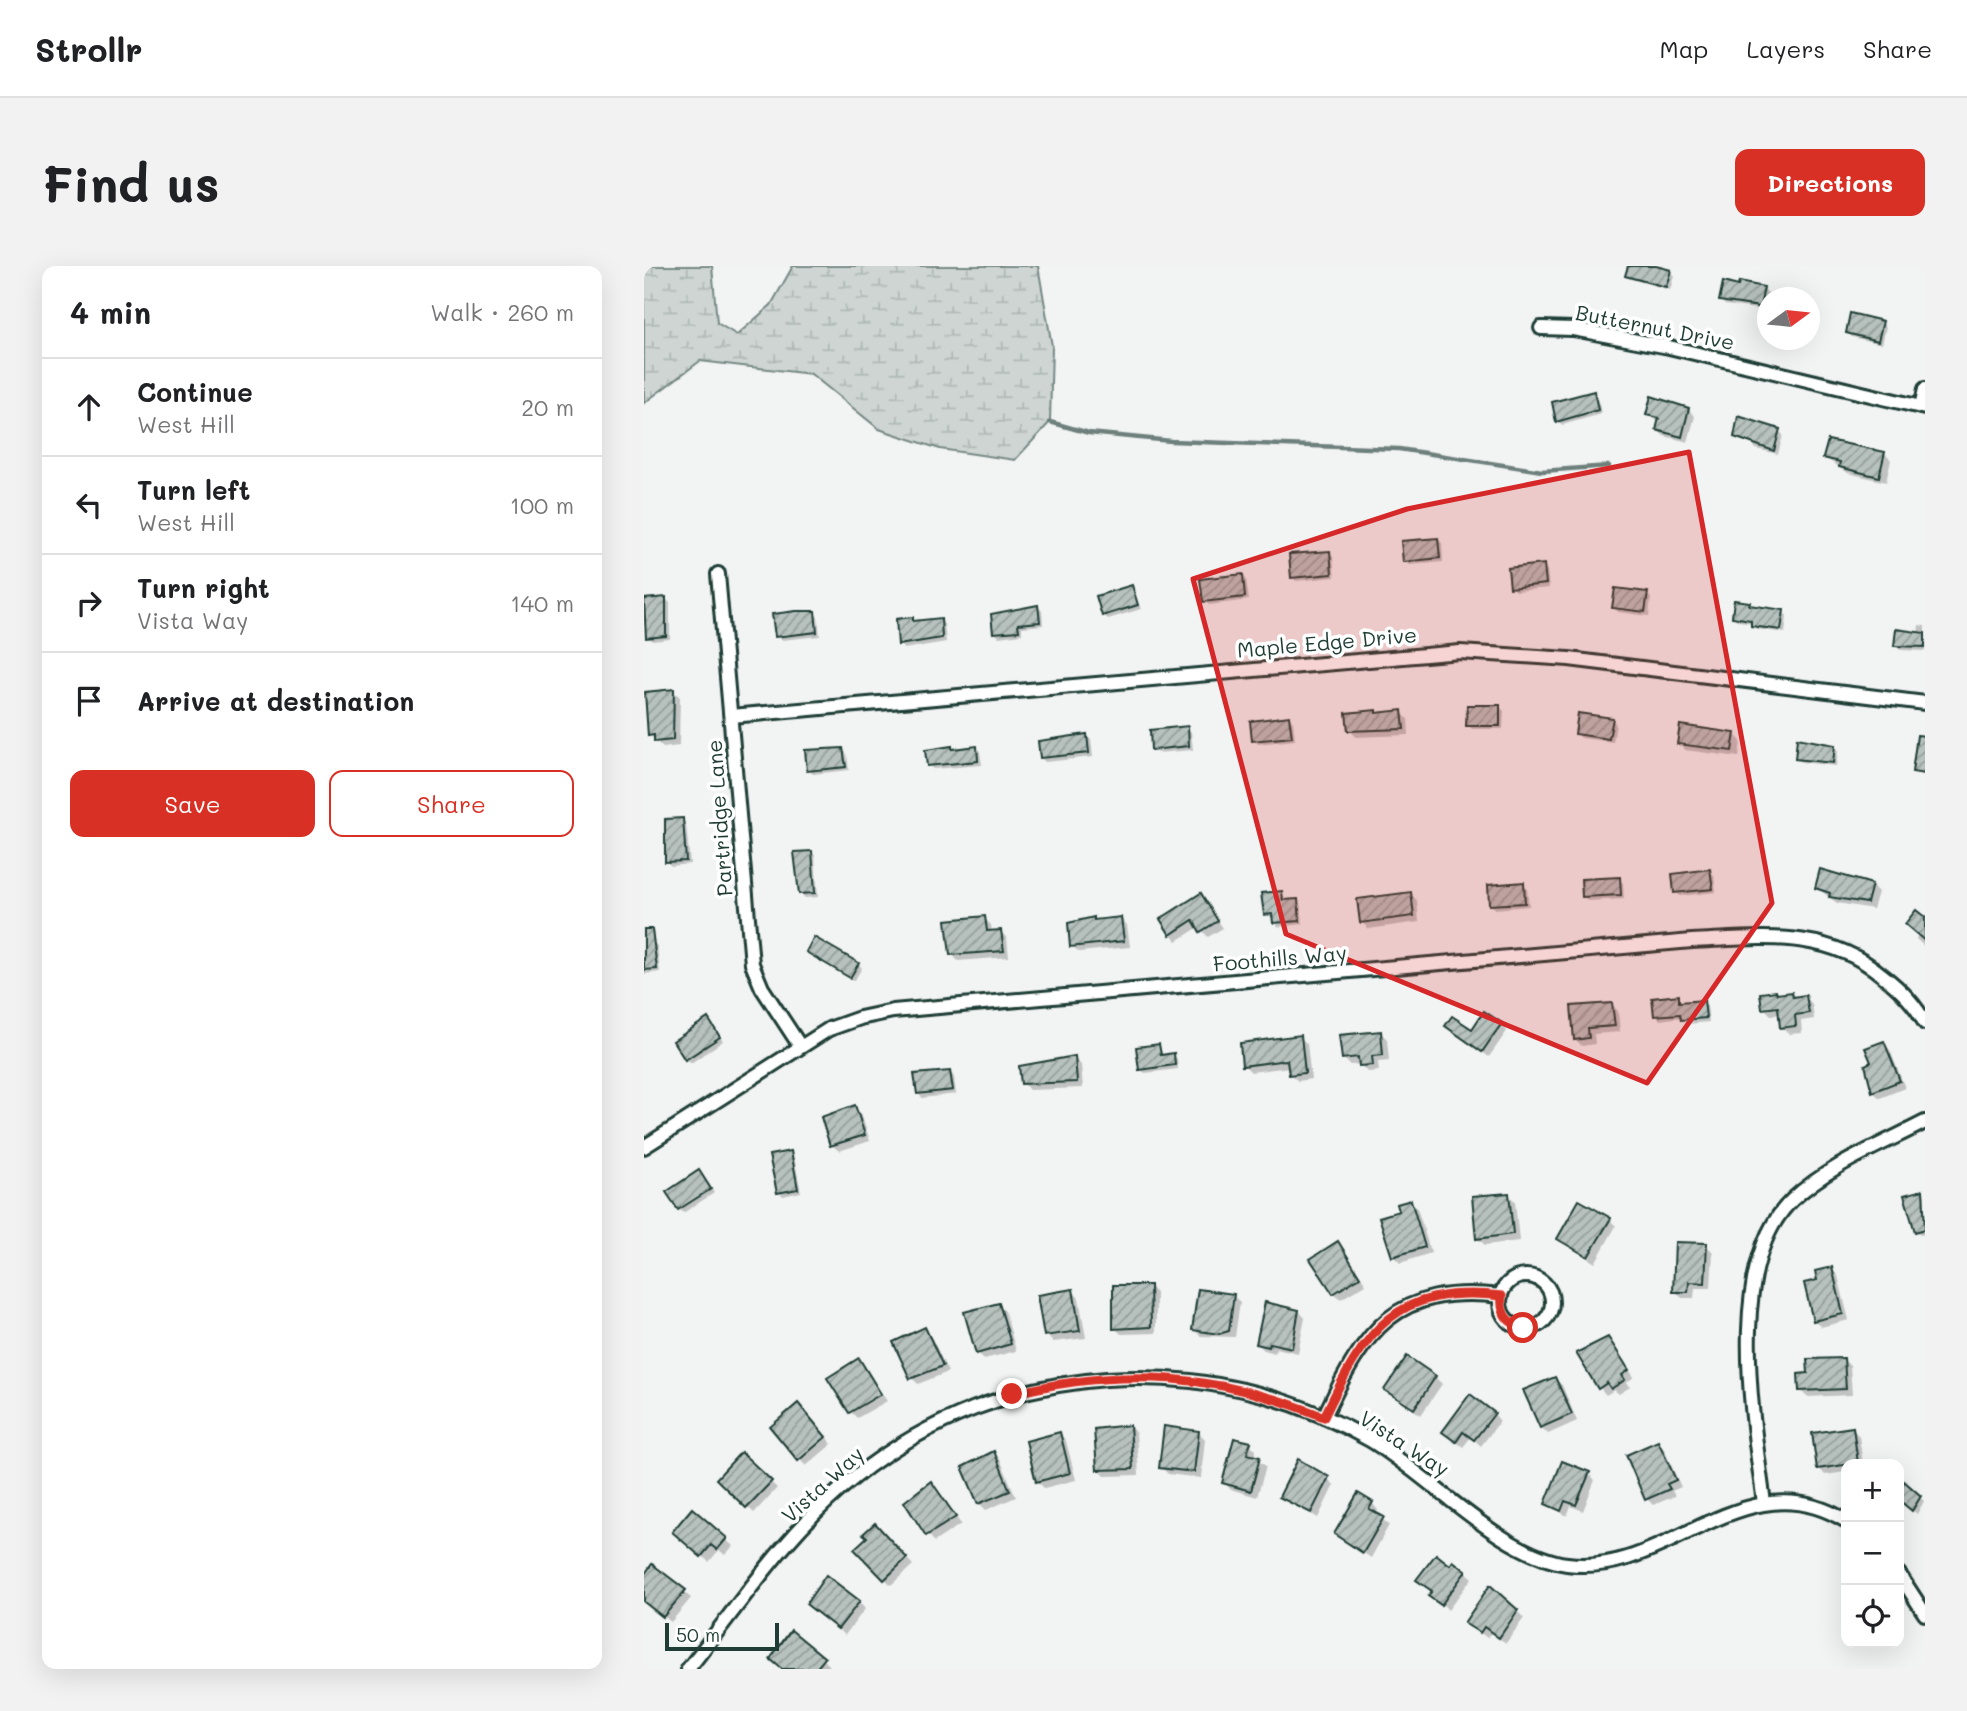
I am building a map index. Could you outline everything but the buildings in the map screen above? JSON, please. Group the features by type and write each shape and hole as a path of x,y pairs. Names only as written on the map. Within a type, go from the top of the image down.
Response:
{"street":[{"name":"Butternut Drive","path":"1541,328 1573,329 1669,347 1923,407"},
{"path":"1923,407 1925,389"},
{"name":"Partridge Lane","path":"718,574 752,964 762,988 800,1046"},
{"name":"Maple Edge Drive","path":"731,716 1460,652 1569,659 1925,704"},
{"name":"Foothills Way","path":"644,1147 800,1046 839,1026 893,1011 1692,941 1787,936 1824,943 1865,960 1903,992 1925,1023"},
{"path":"1764,1503 1749,1387 1749,1348 1756,1273 1763,1245 1774,1223 1791,1201 1815,1181 1925,1122"},
{"path":"1518,1278 1534,1278 1542,1282 1551,1296 1550,1312 1546,1320 1531,1328 1514,1325 1503,1313 1502,1296 1510,1282 1518,1278"},
{"path":"1324,1417 1350,1361 1369,1335 1385,1321 1420,1301 1437,1296 1474,1293 1502,1296"},
{"name":"Vista Way","path":"688,1669 795,1535 838,1492 903,1443 980,1405 1045,1386 1134,1377 1216,1383 1264,1395 1324,1417 1381,1448 1517,1546 1545,1559 1568,1564 1593,1565 1641,1554 1716,1518 1764,1503 1789,1503 1820,1510 1841,1519"},
{"path":"1904,1582 1925,1614"}],"highlighted area":[{"path":"1689,452 1772,903 1647,1083 1286,934 1193,579 1407,509"}],"green space":[{"path":"644,266 712,266 717,323 737,335 771,305 793,266 1038,266 1052,346 1050,422 1015,460 940,449 879,429 811,374 700,361 644,403"}],"waterway":[{"path":"1050,422 1089,433 1171,441 1399,449 1542,471 1609,466"}],"route":[{"path":"1012,1394 1081,1380 1120,1377 1176,1378 1216,1383 1253,1392 1324,1417 1350,1361 1369,1335 1385,1321 1420,1301 1437,1296 1474,1293 1502,1296 1503,1313 1514,1325 1523,1328"}]}
